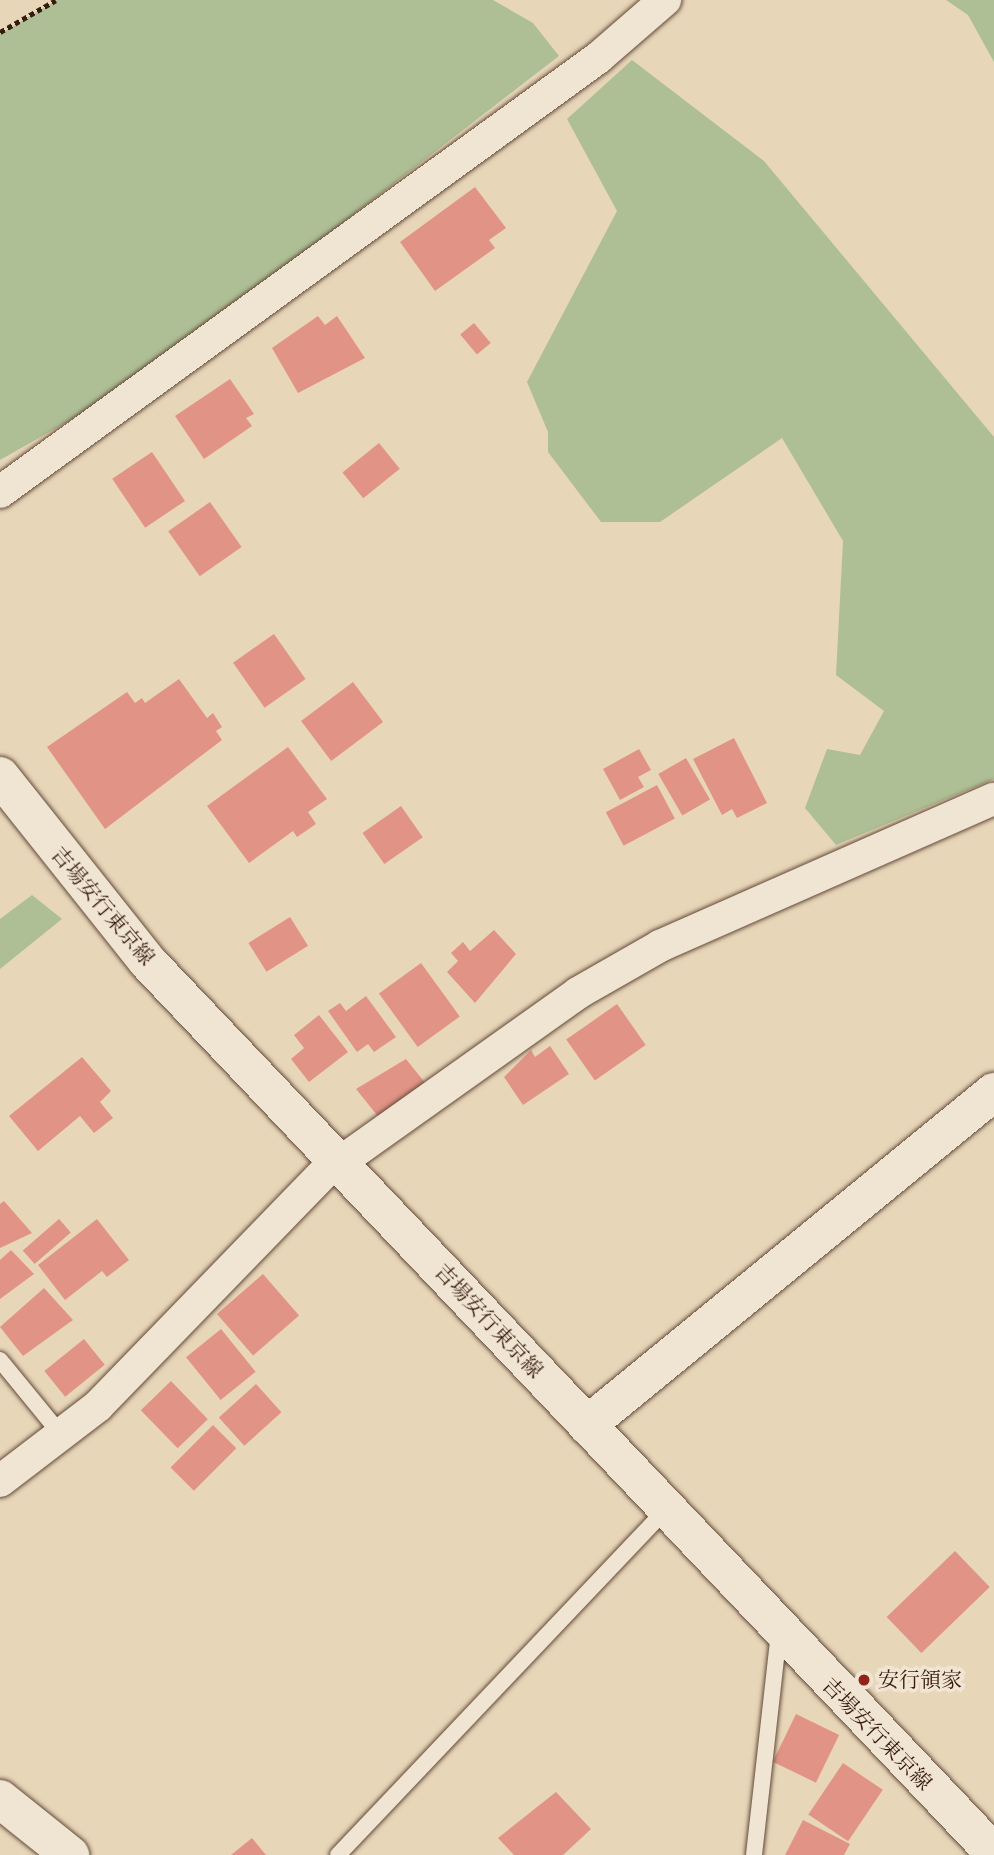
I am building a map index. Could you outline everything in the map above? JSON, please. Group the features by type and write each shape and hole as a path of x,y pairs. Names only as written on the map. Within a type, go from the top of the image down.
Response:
{"main road":[{"name":"吉場安行東京線","path":"0,776 147,961 587,1425 779,1632 994,1853"},
{"path":"587,1425 994,1091"},
{"path":"0,1799 70,1855"}],"street":[{"path":"0,492 564,83 665,0"},
{"path":"0,1481 60,1432 98,1406 159,1347 337,1162 578,993 660,946 994,799"}],"lane":[{"path":"0,1360 60,1432"},
{"path":"338,1855 665,1511"},
{"path":"754,1855 779,1632"}],"path":[{"path":"0,32 56,0"}],"green space":[{"path":"57,0 493,0 533,23 559,56 134,384 0,460 0,34"},
{"path":"946,0 994,0 994,62 968,15"},
{"path":"632,60 764,161 994,437 994,779 836,845 805,808 827,749 860,755 884,711 836,675 843,541 782,438 660,522 601,522 548,452 548,432 527,382 617,211 567,119"},
{"path":"32,895 62,919 0,969 0,919"}],"building":[{"path":"475,187 506,228 489,240 495,248 435,291 400,242"},
{"path":"318,316 325,325 337,316 365,358 298,393 272,348"},
{"path":"474,323 491,343 477,354 460,335"},
{"path":"230,379 254,414 246,418 252,426 204,459 175,416"},
{"path":"379,443 400,469 363,498 342,473"},
{"path":"152,452 185,501 145,528 112,479"},
{"path":"210,502 242,547 200,576 168,531"},
{"path":"274,634 306,679 265,708 233,663"},
{"path":"179,679 207,718 213,713 222,727 216,731 222,740 105,829 47,747 127,692 135,703 142,698 145,703"},
{"path":"353,682 383,722 331,761 301,721"},
{"path":"734,738 767,803 737,818 732,809 722,815 693,759"},
{"path":"288,747 327,799 308,812 316,824 297,837 293,831 249,863 207,806"},
{"path":"639,749 651,770 638,777 644,787 620,800 603,769"},
{"path":"686,758 710,800 682,816 658,774"},
{"path":"657,785 675,819 624,846 606,812"},
{"path":"401,806 423,837 384,864 362,833"},
{"path":"290,917 308,946 266,972 248,943"},
{"path":"494,930 516,954 475,1003 447,972 458,961 451,953 463,942 470,951"},
{"path":"421,963 460,1016 418,1047 379,994"},
{"path":"366,996 396,1037 374,1052 368,1044 357,1052 328,1011 340,1003 346,1011"},
{"path":"617,1004 646,1045 595,1081 566,1040"},
{"path":"319,1015 348,1052 309,1082 291,1059 304,1048 294,1035"},
{"path":"550,1046 569,1074 523,1105 504,1077 531,1050 535,1057"},
{"path":"82,1057 111,1091 100,1102 113,1118 94,1133 80,1116 38,1151 9,1116"},
{"path":"406,1059 426,1084 381,1120 356,1089"},
{"path":"4,1201 32,1233 0,1248 0,1204"},
{"path":"59,1219 71,1233 35,1264 23,1250"},
{"path":"97,1219 129,1260 107,1277 102,1271 65,1300 38,1265"},
{"path":"11,1250 34,1274 0,1299 0,1260"},
{"path":"263,1274 299,1316 253,1356 217,1314"},
{"path":"44,1288 73,1320 23,1356 0,1327"},
{"path":"221,1329 256,1372 221,1400 186,1357"},
{"path":"84,1339 105,1365 65,1397 44,1371"},
{"path":"171,1381 208,1419 178,1448 141,1410"},
{"path":"256,1384 281,1412 244,1446 219,1417"},
{"path":"213,1425 236,1448 194,1491 171,1467"},
{"path":"955,1551 990,1587 921,1653 887,1617"},
{"path":"796,1714 839,1735 816,1783 773,1762"},
{"path":"843,1763 883,1790 848,1841 808,1814"},
{"path":"556,1792 591,1829 563,1855 514,1855 498,1838"},
{"path":"803,1820 850,1844 844,1855 785,1855"},
{"path":"252,1838 266,1855 231,1855"}],"place":[{"name":"安行領家","path":"864,1680"}]}
